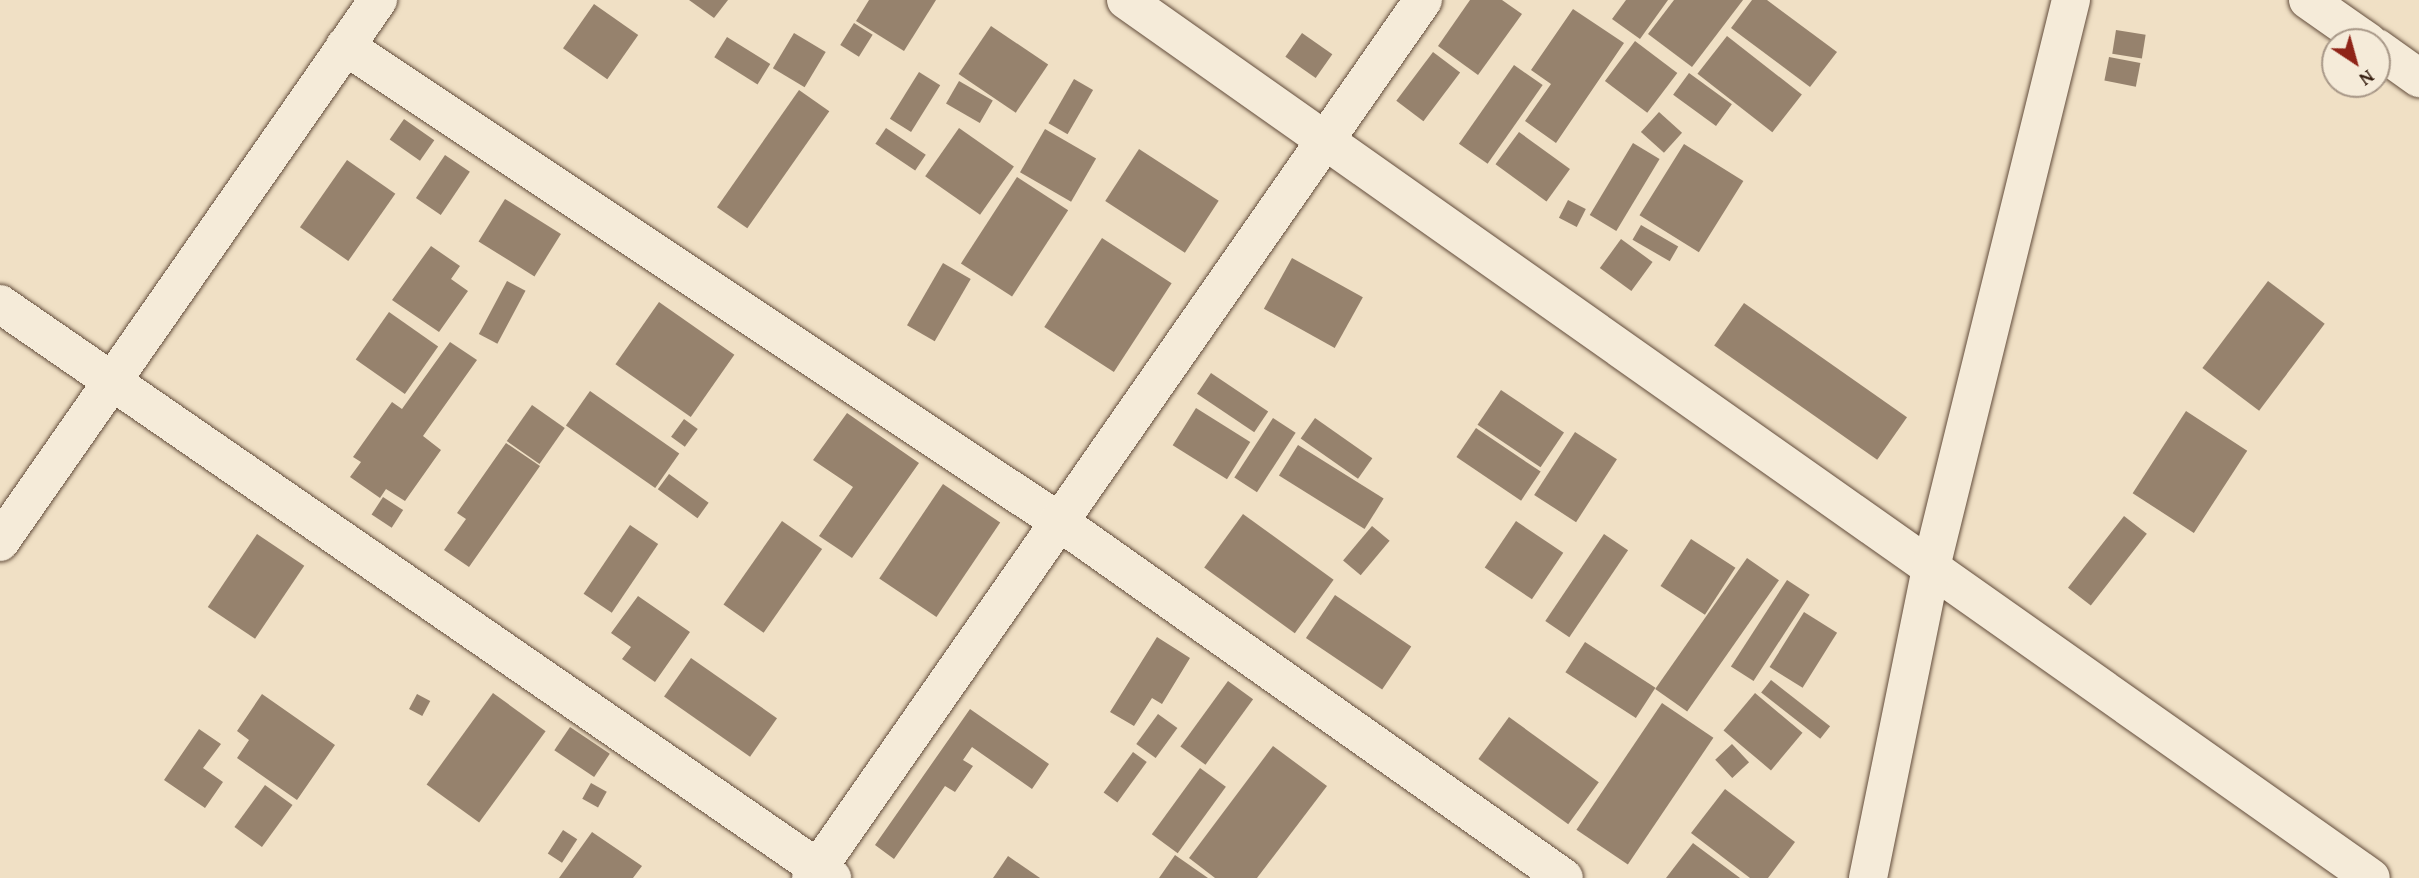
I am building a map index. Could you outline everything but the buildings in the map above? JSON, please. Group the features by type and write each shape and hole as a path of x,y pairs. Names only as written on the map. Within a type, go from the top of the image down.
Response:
{"street":[{"path":"0,542 378,0"},
{"path":"1126,0 2371,878"},
{"path":"0,304 820,875 1058,522 1423,0"},
{"path":"1868,878 1931,567 2071,0"},
{"path":"2308,0 2348,28"},
{"path":"345,46 1058,522 1564,878"},
{"path":"2391,58 2419,78"}]}
